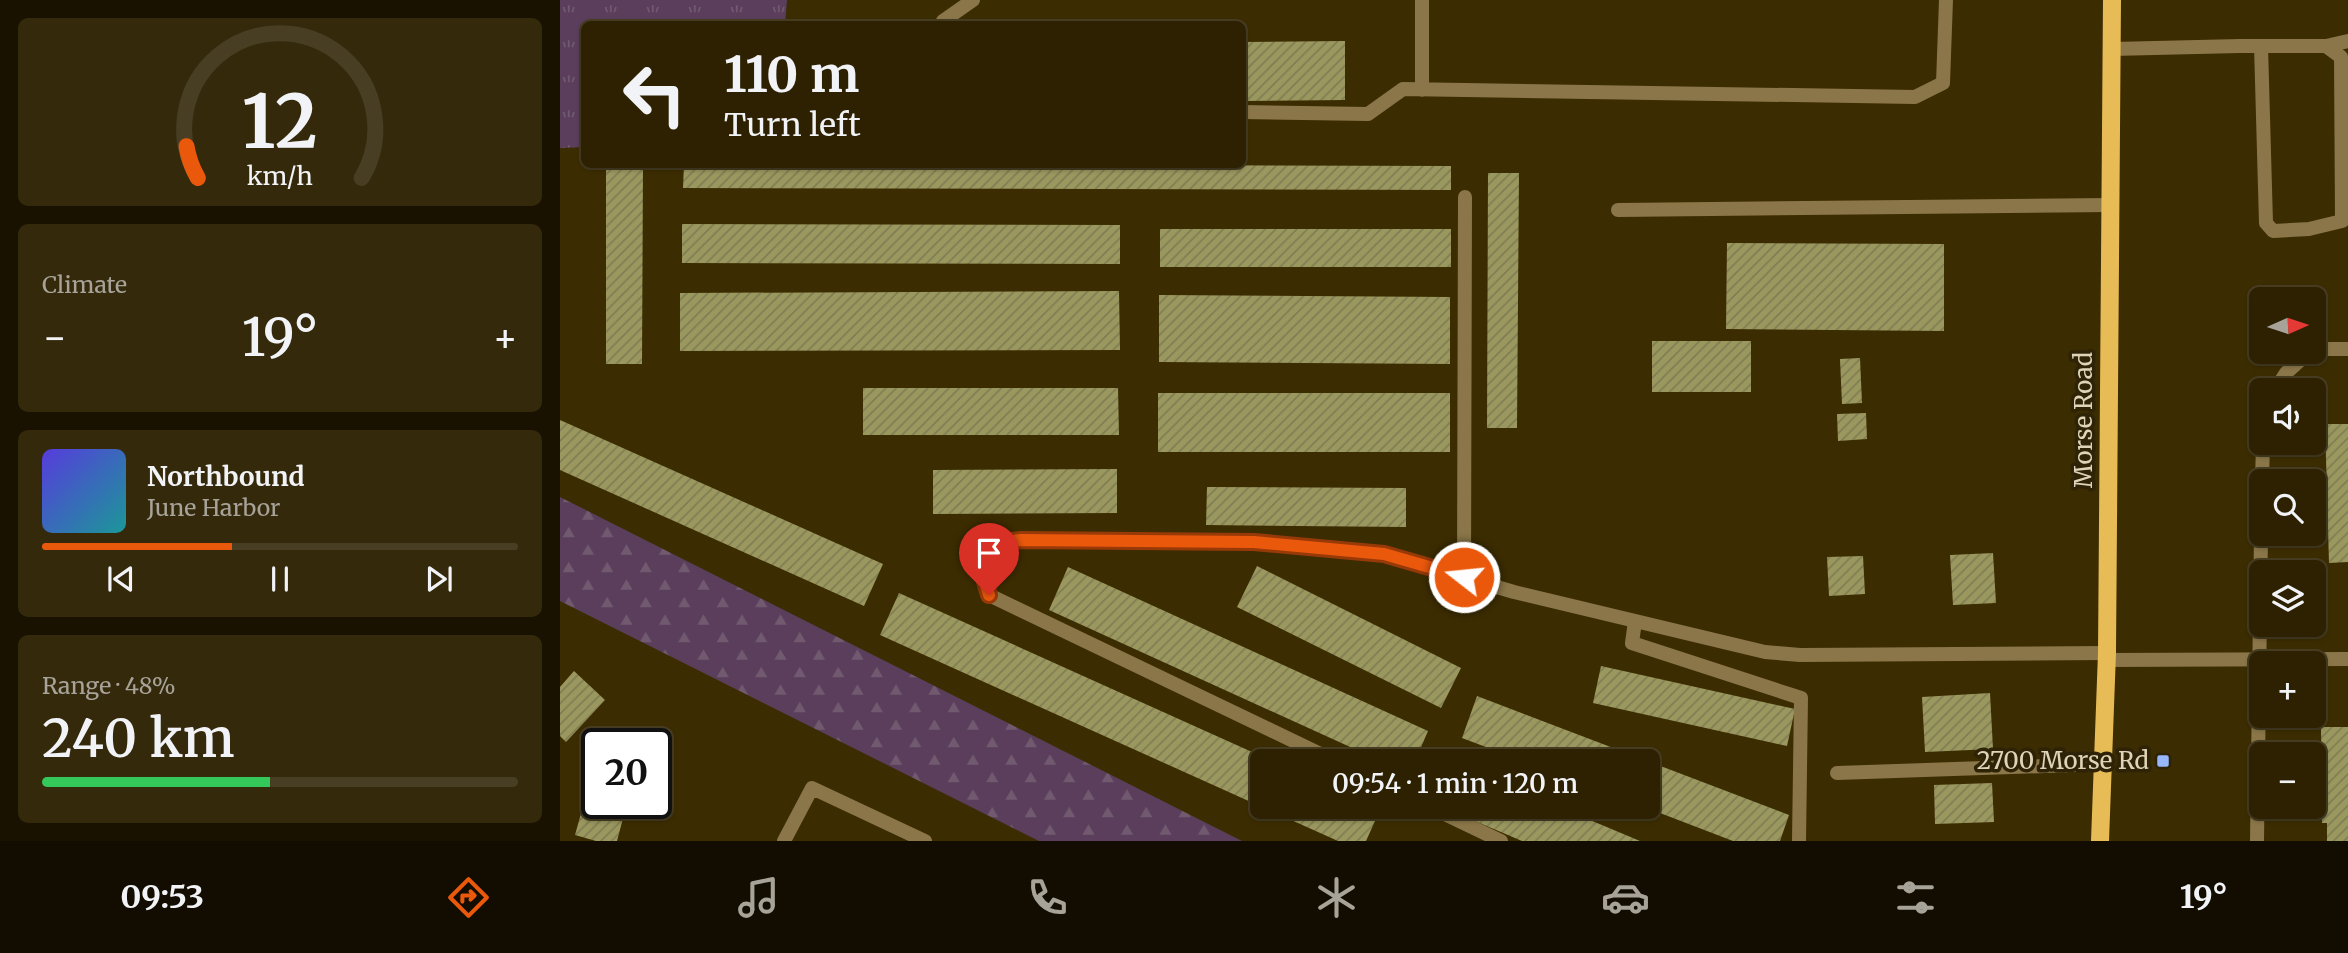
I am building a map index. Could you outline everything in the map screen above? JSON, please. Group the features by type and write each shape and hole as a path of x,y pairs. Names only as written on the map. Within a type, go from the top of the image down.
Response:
{"main road":[{"name":"Morse Road","path":"2100,841 2107,656 2112,0"}],"street":[{"path":"943,21 973,0"},
{"path":"1422,0 1422,90"},
{"path":"1246,113 1368,114 1403,89 1915,97 1943,83 1946,0"},
{"path":"2112,49 2326,46 2348,41"},
{"path":"2261,46 2266,223 2273,231 2309,229 2345,221 2341,57 2326,46"},
{"path":"1464,577 1465,197"},
{"path":"1618,210 2110,205"},
{"path":"2326,349 2348,349"},
{"path":"2282,378 2296,364"},
{"path":"1310,749 989,595 974,545 1021,540 1254,542 1384,554 1514,592 1765,652 2249,660"},
{"path":"2259,651 2261,546"},
{"path":"1634,621 1632,643 1801,698 1800,841"},
{"path":"2326,659 2348,659"},
{"path":"2258,841 2259,728"},
{"path":"1838,773 2103,764"},
{"path":"784,841 812,788 925,841"},
{"path":"1455,819 1501,841"}],"green space":[{"path":"560,0 787,0 785,21 581,21 581,147 560,148"},
{"path":"560,497 1242,841 1039,841 560,601"}],"building":[{"path":"1345,41 1345,100 1246,101 1246,42"},
{"path":"1451,166 1451,190 683,188 684,168"},
{"path":"606,168 643,168 642,364 606,364"},
{"path":"1488,173 1519,173 1517,428 1487,428"},
{"path":"682,224 1120,225 1120,264 682,263"},
{"path":"1160,229 1451,229 1451,267 1160,267"},
{"path":"1727,243 1944,244 1944,331 1726,329"},
{"path":"1119,291 1120,350 680,351 680,293"},
{"path":"1159,295 1450,297 1450,364 1159,362"},
{"path":"1652,341 1751,341 1751,392 1652,392"},
{"path":"1860,358 1862,403 1842,404 1840,359"},
{"path":"863,388 1118,388 1119,435 863,435"},
{"path":"1158,393 1450,393 1450,452 1158,452"},
{"path":"1866,413 1867,439 1838,441 1837,414"},
{"path":"560,420 883,564 864,606 560,470"},
{"path":"2326,424 2348,424 2348,562 2329,563"},
{"path":"1117,469 1117,513 933,514 933,470"},
{"path":"1207,487 1406,488 1406,527 1206,525"},
{"path":"1993,553 1996,603 1953,605 1950,555"},
{"path":"1863,556 1865,594 1829,596 1827,557"},
{"path":"1257,566 1461,668 1441,708 1237,607"},
{"path":"1068,567 1428,731 1420,749 1355,749 1049,610"},
{"path":"899,593 1250,751 1250,802 880,635"},
{"path":"1601,666 1795,709 1787,746 1593,703"},
{"path":"574,671 605,700 566,742 560,736 560,687"},
{"path":"1990,693 1993,749 1925,752 1922,697"},
{"path":"1477,696 1616,749 1491,749 1462,738"},
{"path":"2348,727 2348,841 2327,841 2327,823 2322,823 2322,819 2326,819 2326,742 2321,742 2321,728"},
{"path":"1660,766 1789,815 1780,841 1733,841 1660,813"},
{"path":"1992,783 1994,822 1935,824 1934,785"},
{"path":"581,813 581,819 623,819 617,841 596,841 575,835"},
{"path":"1289,819 1376,819 1366,841 1338,841"},
{"path":"1470,819 1588,819 1640,841 1522,841"}],"place":[{"name":"2700 Morse Rd","path":"2163,761"}],"route":[{"path":"989,595 974,545 1021,540 1254,542 1384,554 1464,577"}]}
